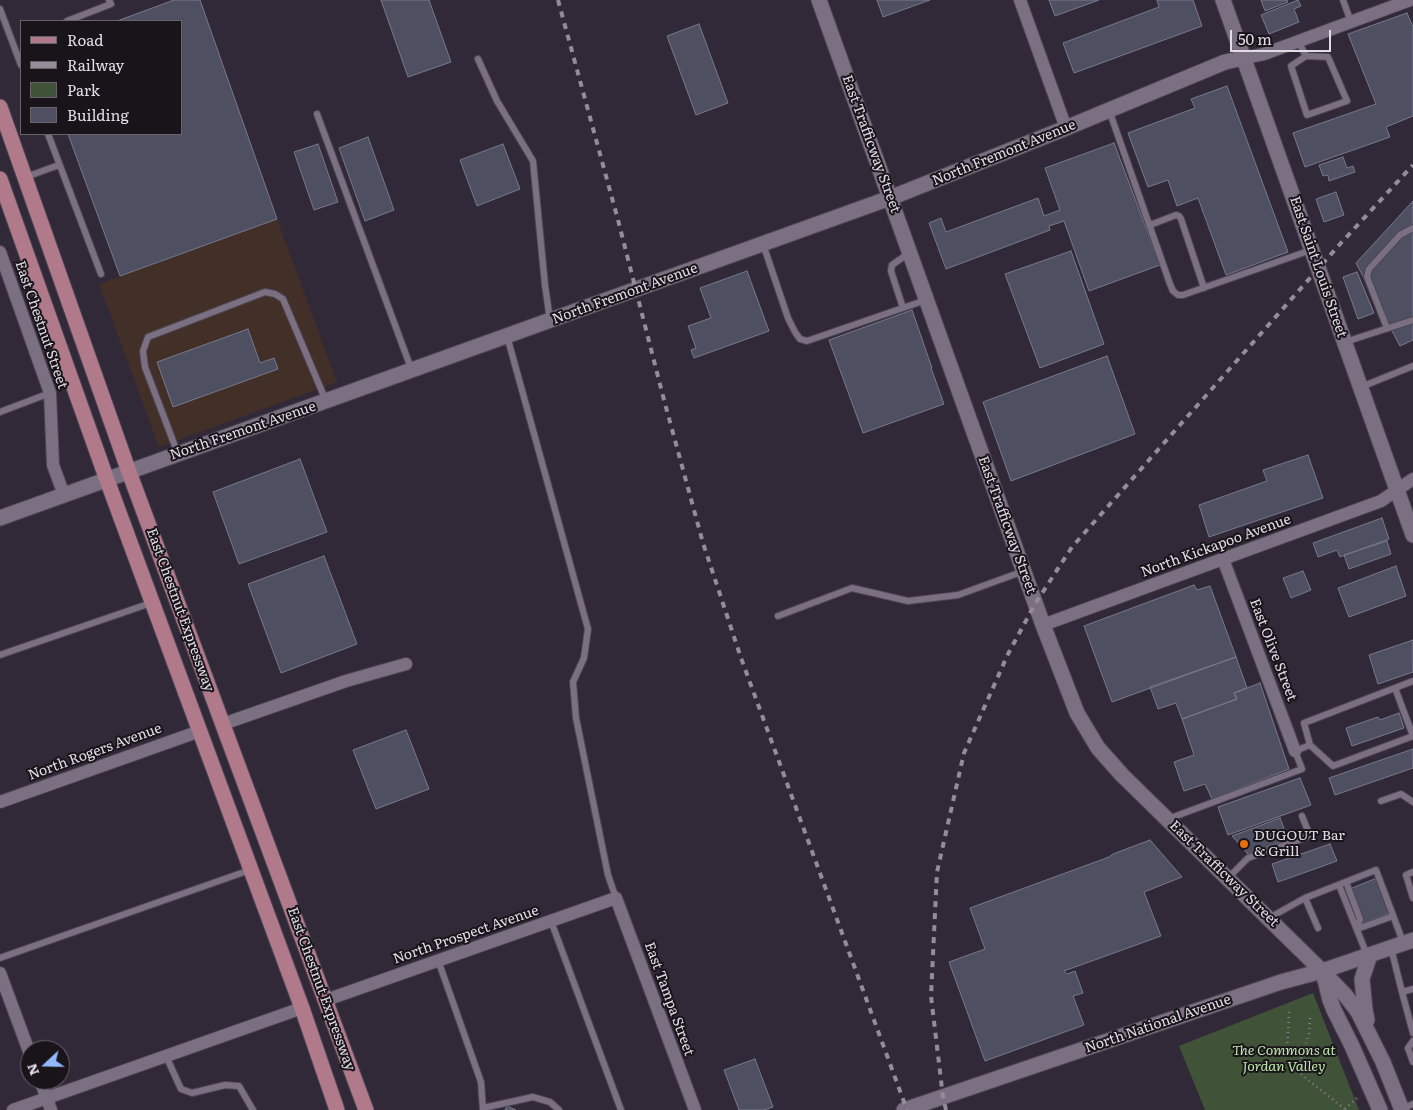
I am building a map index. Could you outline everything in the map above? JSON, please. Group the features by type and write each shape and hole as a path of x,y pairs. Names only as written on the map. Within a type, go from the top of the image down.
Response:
{"main road":[{"name":"East Trafficway Street","path":"819,0 1043,624 1072,701 1091,737 1122,776 1269,918 1346,996 1358,1012 1406,1108"},
{"name":"East Saint Louis Street","path":"1223,0 1397,490 1410,519 1413,535"},
{"name":"North Fremont Avenue","path":"0,518 890,198 1225,62 1244,58"},
{"name":"East Chestnut Expressway","path":"0,107 129,472 366,1110"},
{"name":"East Chestnut Expressway","path":"0,179 107,480 338,1110"},
{"name":"North National Avenue","path":"904,1110 1281,982 1322,971 1402,944"},
{"path":"1368,955 1362,979 1364,1009 1372,1039"},
{"name":"East Trafficway Street","path":"1322,971 1334,1010 1380,1110"}],"street":[{"path":"1020,0 1066,128"},
{"path":"1244,58 1264,54 1410,0"},
{"name":"East Chestnut Street","path":"0,252 50,393 53,465 64,495"},
{"name":"North Kickapoo Avenue","path":"1043,624 1381,501 1413,479"},
{"name":"East Olive Street","path":"1223,559 1295,751"},
{"path":"223,724 346,681 406,664"},
{"name":"North Rogers Avenue","path":"0,802 200,731"},
{"name":"North Prospect Avenue","path":"326,1000 616,898"},
{"name":"East Tampa Street","path":"616,898 695,1110"},
{"path":"0,973 25,1040"},
{"path":"13,1110 49,1104 166,1056 302,1008"},
{"path":"44,1090 49,1104"}],"lane":[{"path":"70,20 111,4 110,0"},
{"path":"1343,0 1351,22"},
{"path":"0,9 20,62"},
{"path":"1298,41 1306,56"},
{"path":"1306,56 1328,57 1347,102 1308,115 1291,66 1306,56"},
{"path":"478,59 497,101 533,162 544,285 550,321"},
{"path":"1109,110 1174,291 1178,295 1204,288 1312,250"},
{"path":"317,114 412,371"},
{"path":"48,135 101,274"},
{"path":"25,178 59,165"},
{"path":"1150,225 1176,215 1179,216 1204,288"},
{"path":"1387,328 1367,277 1369,269 1400,235 1413,228"},
{"path":"763,244 788,318 800,339 807,341 927,300"},
{"path":"903,308 891,270 892,265 910,252"},
{"path":"178,454 145,367 143,352 148,337 265,292 275,294 283,299 326,402"},
{"path":"1345,342 1413,320"},
{"path":"507,336 588,629 584,658 573,682 576,718 608,875 616,898"},
{"path":"1361,387 1413,366"},
{"path":"0,412 50,393"},
{"path":"778,616 852,588 908,601 958,594 1024,571"},
{"path":"0,654 152,603"},
{"path":"1395,688 1413,736 1333,766 1310,745 1304,723 1413,681"},
{"path":"1168,819 1302,768 1295,751 1310,745"},
{"path":"1381,801 1401,794 1413,802"},
{"path":"1228,878 1248,858 1310,836 1302,816"},
{"path":"0,958 251,870"},
{"path":"1269,918 1305,898 1376,870 1402,944 1402,992 1413,1034"},
{"path":"1413,872 1406,875 1413,898"},
{"path":"1346,882 1360,919 1357,929"},
{"path":"1339,885 1368,955"},
{"path":"1305,898 1318,928"},
{"path":"1357,929 1393,916"},
{"path":"551,920 621,1110"},
{"path":"438,960 481,1082 483,1109 533,1097 550,1102 559,1110"},
{"path":"1402,992 1413,989"},
{"path":"1413,1041 1408,1048 1413,1062"},
{"path":"166,1056 181,1089 192,1093 225,1085 239,1086 253,1110"}],"path":[{"path":"1289,1012 1287,1052 1302,1058"},
{"path":"1310,1018 1309,1034 1298,1071 1345,1110 1362,1093"}],"shaded area":[{"path":"277,219 337,382 159,447 99,284"}],"green space":[{"name":"The Commons at Jordan Valley","path":"1313,993 1359,1110 1205,1110 1179,1046"}],"building":[{"path":"174,0 200,0 277,219 120,276 68,135 182,135 182,20 120,20"},
{"path":"381,0 429,0 451,62 408,77"},
{"path":"877,0 930,0 883,17"},
{"path":"1049,0 1099,0 1055,16"},
{"path":"1157,0 1193,0 1202,26 1074,73 1063,43 1159,7"},
{"path":"1261,0 1287,0 1288,2 1265,11"},
{"path":"1298,0 1301,6 1294,9 1299,22 1269,34 1261,15"},
{"path":"1407,13 1413,27 1413,116 1386,127 1390,137 1305,167 1293,133 1376,104 1348,34"},
{"path":"699,24 728,103 696,115 667,36"},
{"path":"1227,86 1288,252 1226,275 1198,198 1177,206 1168,180 1148,187 1128,133 1195,108 1191,99"},
{"path":"368,137 394,210 365,221 339,148"},
{"path":"1114,143 1160,265 1089,291 1064,221 1049,226 1050,230 946,269 929,223 941,218 946,232 1038,198 1044,216 1060,210 1045,168"},
{"path":"318,144 338,202 314,210 294,152"},
{"path":"503,144 520,189 477,206 460,160"},
{"path":"1343,157 1347,168 1353,166 1355,172 1329,181 1328,175 1323,176 1319,165"},
{"path":"1336,192 1344,215 1324,222 1316,199"},
{"path":"1413,201 1413,340 1400,346 1356,263"},
{"path":"1071,251 1104,344 1040,368 1005,274"},
{"path":"747,271 769,331 694,358 691,350 696,348 688,326 711,318 700,288"},
{"path":"1357,272 1374,313 1358,319 1343,277"},
{"path":"912,310 944,404 863,433 829,340"},
{"path":"248,329 260,363 274,358 278,369 173,407 157,362"},
{"path":"1107,356 1135,434 1011,481 983,402"},
{"path":"1308,455 1323,498 1209,537 1199,505 1267,481 1263,470"},
{"path":"300,459 327,532 239,564 213,492"},
{"path":"1382,518 1389,539 1340,557 1337,550 1318,557 1313,543"},
{"path":"1387,541 1391,554 1349,569 1344,555"},
{"path":"324,556 357,644 281,673 248,584"},
{"path":"1396,566 1406,596 1349,617 1338,588"},
{"path":"1303,571 1311,590 1291,598 1283,578"},
{"path":"1194,585 1197,590 1210,586 1236,657 1112,702 1084,626"},
{"path":"1413,640 1413,672 1378,684 1369,655"},
{"path":"1236,657 1247,688 1234,693 1237,699 1182,719 1176,703 1158,709 1150,687"},
{"path":"1260,683 1289,769 1212,799 1205,784 1184,791 1174,762 1194,755 1182,719 1237,699 1234,693"},
{"path":"1399,713 1404,728 1352,746 1346,728 1378,717 1380,720"},
{"path":"406,730 429,789 376,809 353,750"},
{"path":"1413,749 1413,768 1335,795 1329,778"},
{"path":"1300,778 1311,805 1228,835 1218,807"},
{"path":"1280,818 1288,839 1248,854 1232,836"},
{"path":"1150,840 1182,877 1144,892 1161,936 1064,971 1067,974 1075,971 1083,993 1073,996 1084,1025 985,1061 949,962 985,949 970,908"},
{"path":"1330,844 1337,861 1278,882 1272,864"},
{"path":"1377,878 1389,913 1364,923 1352,888"},
{"path":"755,1059 773,1107 764,1110 739,1110 724,1070"},
{"path":"507,1106 516,1110 505,1110"}],"railway":[{"path":"558,0 703,543 741,658 907,1110"},
{"path":"946,1110 931,996 937,872 964,753 1008,654 1035,604 1072,547 1341,243 1413,165"}],"place":[{"name":"DUGOUT Bar & Grill","path":"1244,844"}]}
